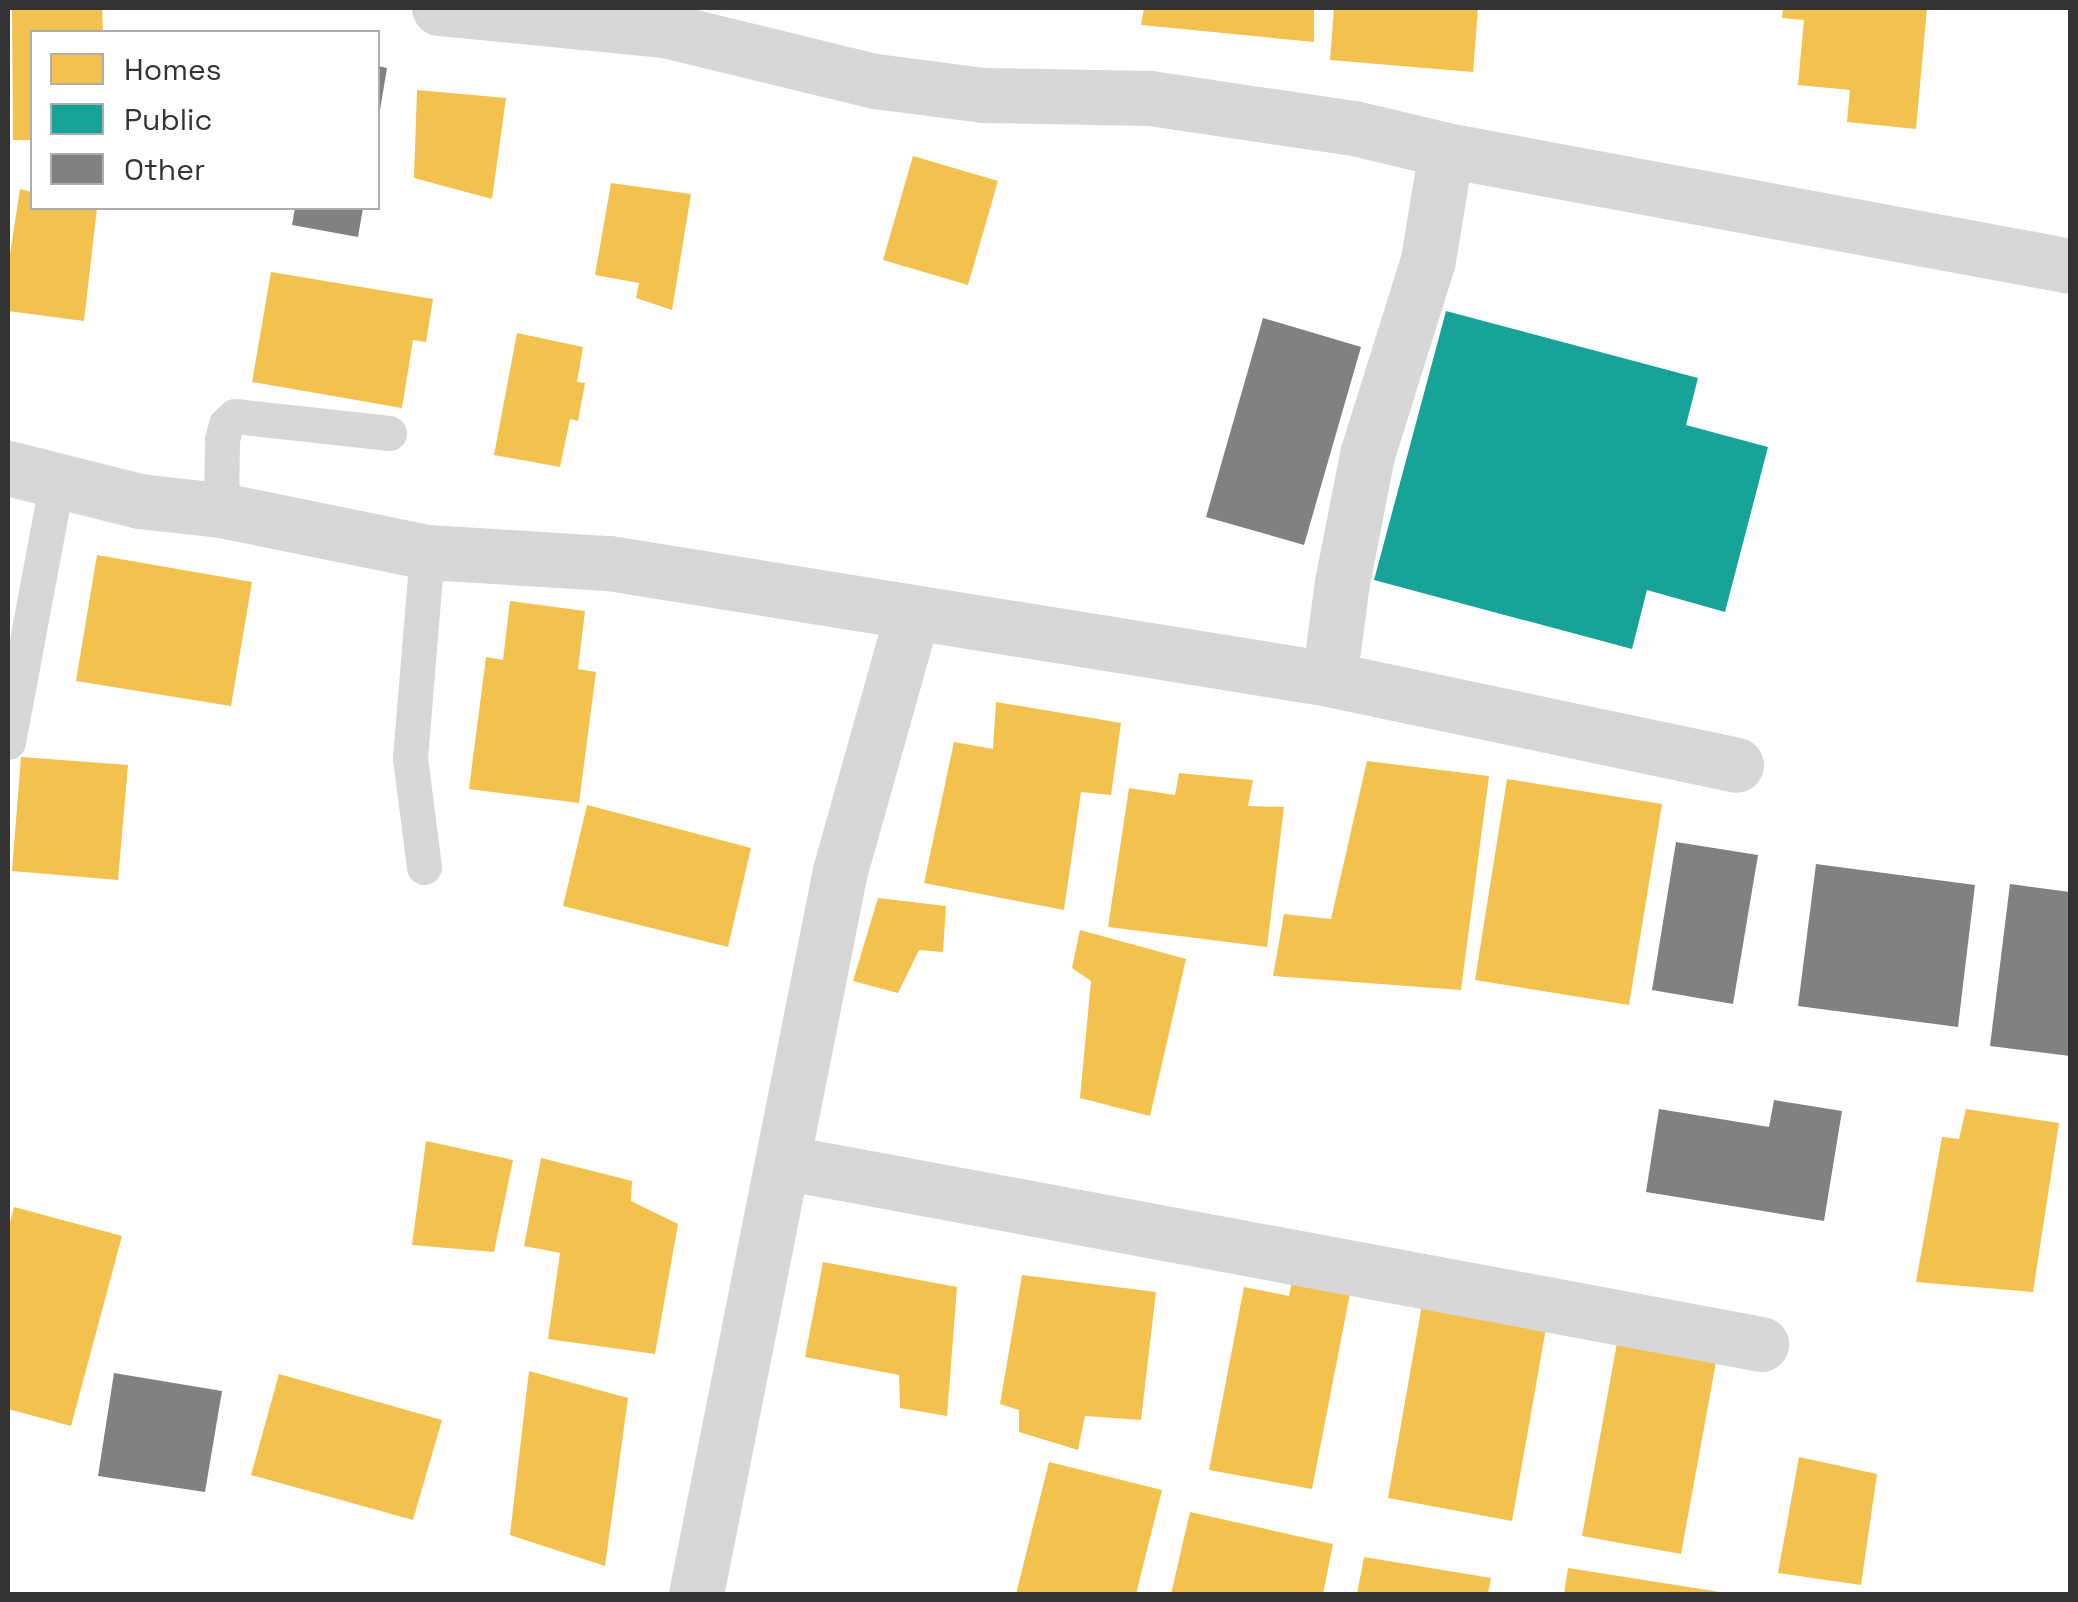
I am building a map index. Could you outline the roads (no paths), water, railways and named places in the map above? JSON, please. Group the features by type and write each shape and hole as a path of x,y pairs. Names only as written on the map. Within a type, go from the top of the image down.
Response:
{"street":[{"path":"439,8 665,30 875,80 983,95 1150,98 1354,128 1446,150 2070,266"},
{"path":"1330,679 1342,582 1367,455 1428,260 1446,150"},
{"path":"32,475 140,501 221,510 428,552 609,562 1330,679 1736,765"},
{"path":"696,1594 840,871 912,614"},
{"path":"783,1162 1761,1344"}],"lane":[{"path":"221,510 222,440 226,424 234,416 389,433"},
{"path":"8,742 32,475"},
{"path":"424,867 410,758 428,552"}]}
